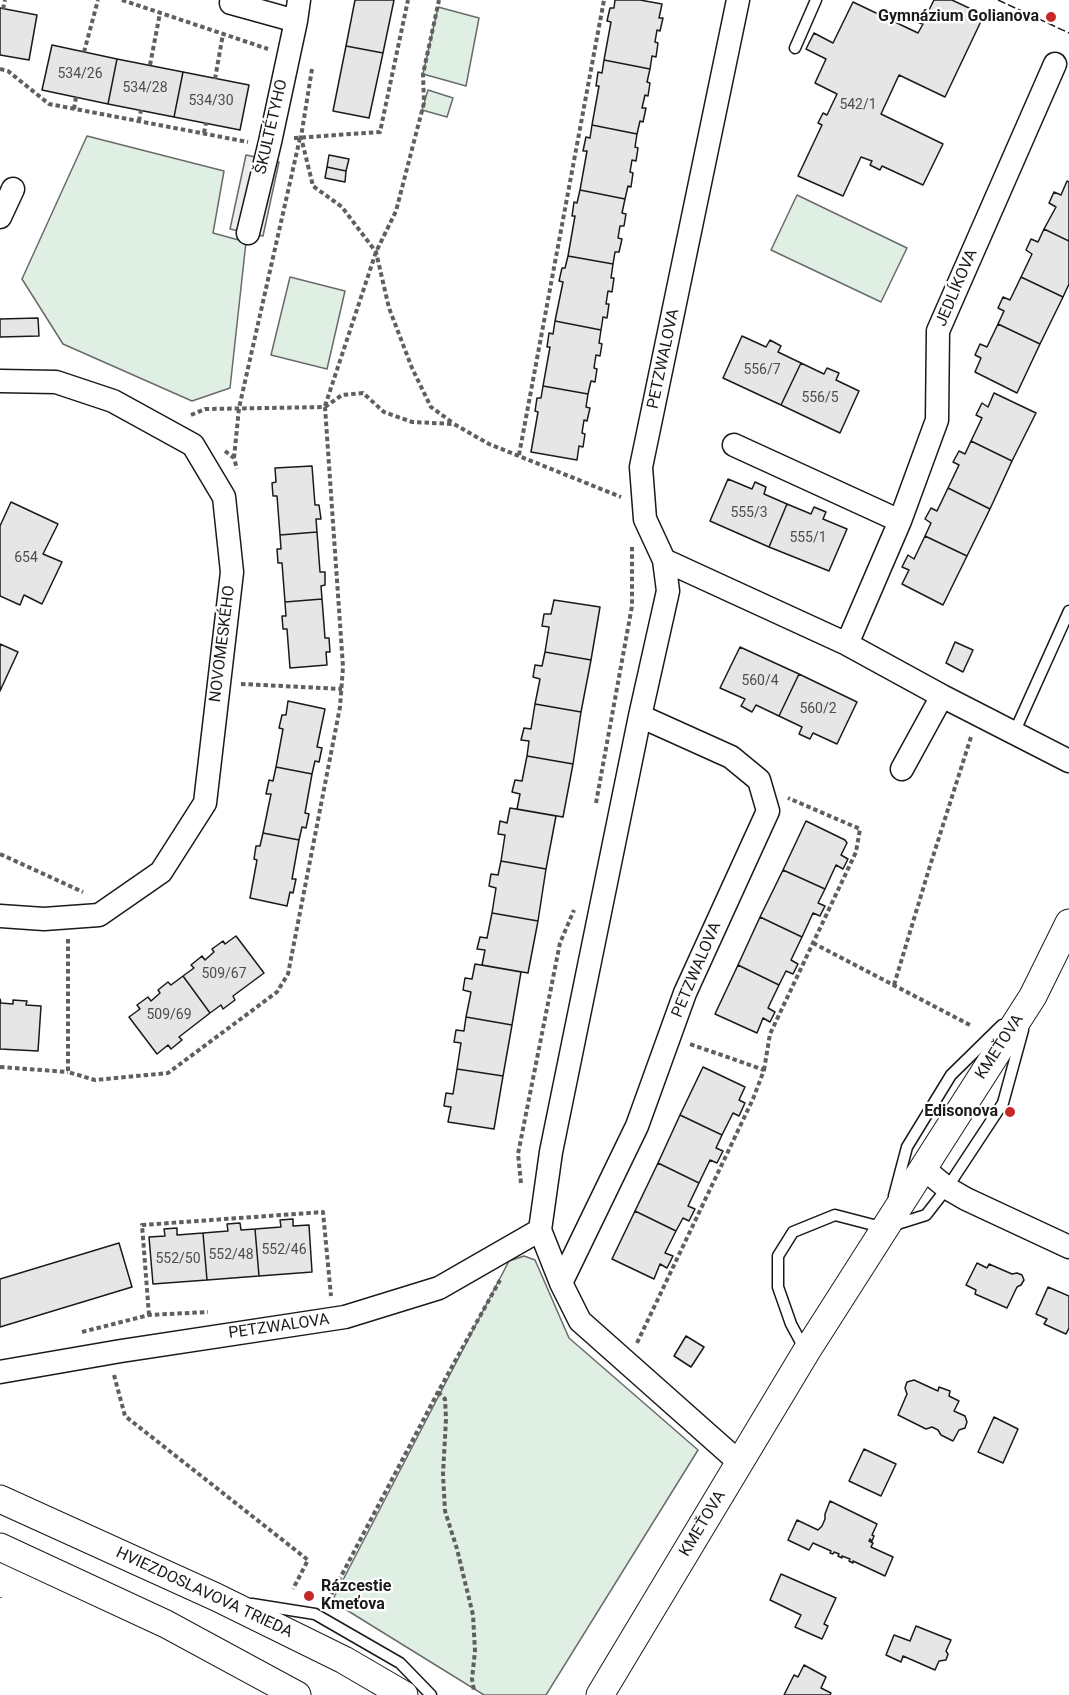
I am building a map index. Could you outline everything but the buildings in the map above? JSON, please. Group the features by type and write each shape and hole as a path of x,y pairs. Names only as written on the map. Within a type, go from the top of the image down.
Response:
{"street":[{"name":"PETZWALOVA","path":"738,0 641,467 645,519 664,560 668,591 640,716 551,1152 540,1230 561,1283 580,1322 740,1463"},
{"name":"ŠKULTÉTYHO","path":"228,1 297,10 270,142 248,233"},
{"name":"JEDLÍKOVA","path":"847,644 900,521 937,420 938,331 1056,64"},
{"path":"0,217 14,189"},
{"name":"NOVOMESKÉHO","path":"0,381 56,382 113,401 193,445 224,497 232,572 205,803 161,872 99,915 44,919 0,916"},
{"path":"734,445 900,521"},
{"path":"664,560 847,644 1069,761"},
{"path":"902,769 942,696"},
{"name":"PETZWALOVA","path":"561,1283 638,1126 685,993 768,811 759,780 731,757 640,716"},
{"name":"KMEŤOVA","path":"600,1695 806,1352 1033,996 1069,923"},
{"path":"923,1168 947,1188 966,1199 1069,1247"},
{"name":"PETZWALOVA","path":"0,1372 345,1317 439,1288 540,1230"},
{"name":"HVIEZDOSLAVOVA TRIEDA","path":"0,1499 216,1597 344,1660 404,1695"},
{"path":"0,1547 166,1624 297,1695"}],"lane":[{"path":"795,48 816,0"},
{"path":"1014,733 1069,611"},
{"path":"806,1352 791,1324 778,1287 778,1256 793,1232 835,1215 885,1228 926,1215 947,1188 1003,1102 1033,996"},
{"path":"885,1228 907,1147 951,1075 1033,996"},
{"path":"216,1597 315,1614 400,1663 431,1695"}],"path":[{"path":"3,9 5,0"},
{"path":"84,52 98,0"},
{"path":"122,0 288,56"},
{"path":"0,69 8,71 49,104 257,144 301,137 380,132 408,0"},
{"path":"0,1067 68,1072 95,1080 168,1073 277,992 288,974 342,689 343,667 325,407 376,252 396,211 424,103 423,74 439,0"},
{"path":"519,455 604,0"},
{"path":"150,65 160,13"},
{"path":"215,79 223,34"},
{"path":"238,476 234,459 239,408 301,137 312,69"},
{"path":"74,109 76,97"},
{"path":"139,121 141,110"},
{"path":"204,134 206,123"},
{"path":"301,137 313,186 342,207 376,252 389,308 412,368 431,406 454,424 489,444 624,498"},
{"path":"196,422 191,415 205,409 325,407 342,395 363,393 384,412 412,422 454,424"},
{"path":"218,444 234,459"},
{"path":"594,813 632,606 632,544"},
{"path":"234,684 342,689"},
{"path":"894,985 973,733"},
{"path":"634,1349 753,1099 764,1070 770,1034 856,852 861,829 789,798 782,802"},
{"path":"0,854 76,890 115,904"},
{"path":"522,1186 518,1154 560,943 577,904"},
{"path":"68,934 68,1072"},
{"path":"813,943 970,1025"},
{"path":"680,1041 764,1070"},
{"path":"149,1315 142,1225 323,1212 332,1298 321,1300"},
{"path":"326,1604 438,1392 498,1285 503,1271 496,1255"},
{"path":"80,1332 149,1315 219,1311"},
{"path":"114,1374 125,1416 308,1560 293,1589"},
{"path":"438,1392 445,1399 443,1474 445,1511 473,1615 475,1651 472,1679 474,1691"}],"green space":[{"path":"438,7 479,18 466,86 423,74"},
{"path":"428,90 453,98 447,117 422,110"},
{"path":"87,136 224,171 213,233 246,242 230,388 192,401 63,344 22,279"},
{"path":"797,195 907,248 881,302 771,250"},
{"path":"290,277 345,291 327,369 271,355"},
{"path":"524,1256 535,1260 569,1338 698,1450 546,1695 484,1695 332,1601 509,1261"}],"shaded area":[{"path":"246,155 279,162 263,236 230,229"}],"fence":[{"path":"998,0 1069,33"}],"place":[{"name":"Gymnázium Golianova","path":"1051,17"},
{"name":"Edisonova","path":"1010,1112"},
{"name":"Rázcestie Kmeťova","path":"309,1596"}]}
